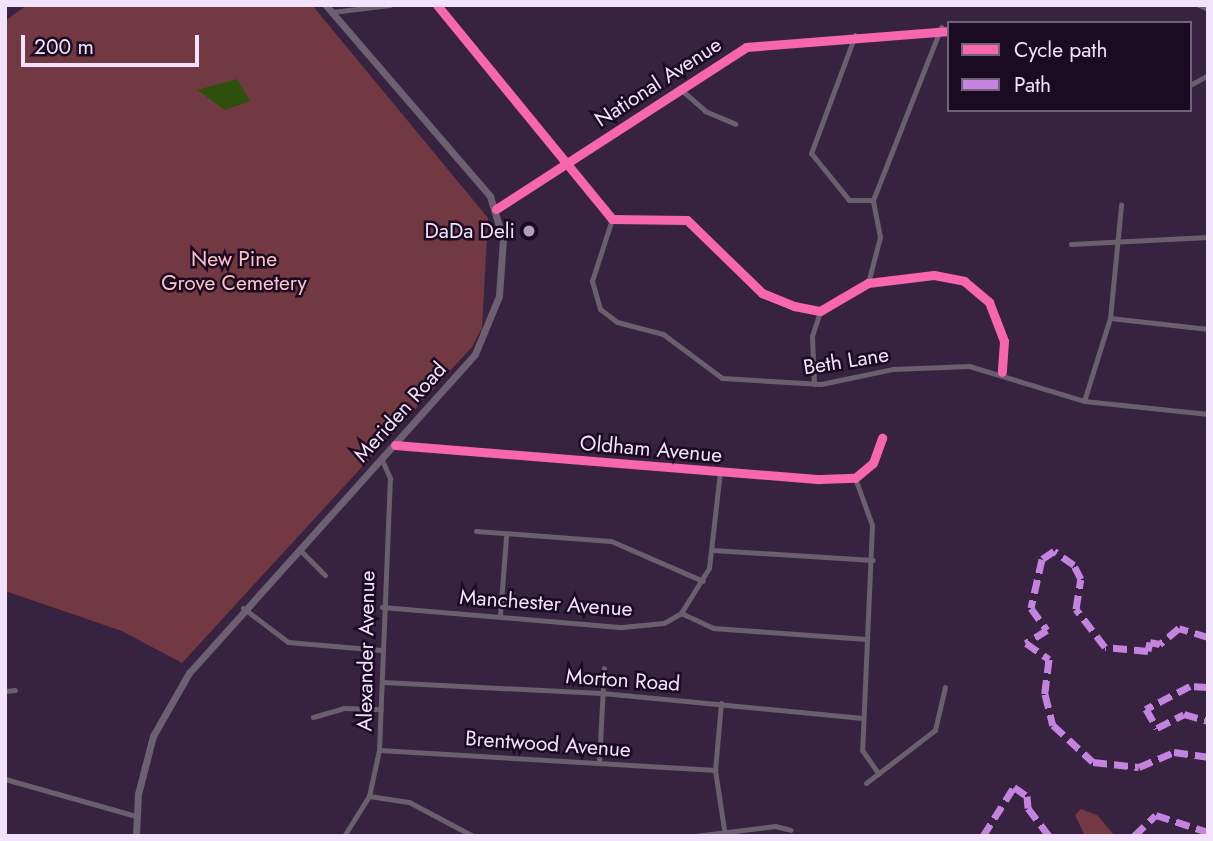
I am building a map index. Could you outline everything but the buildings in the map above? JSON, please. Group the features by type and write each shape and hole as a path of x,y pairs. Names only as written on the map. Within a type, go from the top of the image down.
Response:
{"main road":[{"name":"Meriden Road","path":"136,836 136,816 157,725 189,673 243,608 382,460 483,341 502,276 496,209 460,155 329,9"}],"street":[{"path":"329,9 390,5"},
{"path":"437,5 564,165 612,219 687,219 762,293 820,311"},
{"path":"1199,5 1208,9"},
{"path":"868,284 880,237 873,200 941,27 947,30"},
{"name":"National Avenue","path":"496,209 746,47 941,27"},
{"path":"855,35 811,153 849,200 873,200"},
{"path":"1192,84 1208,75"},
{"path":"680,88 705,111 735,124"},
{"path":"1084,401 1110,318 1115,242 1121,205"},
{"name":"Beth Lane","path":"612,219 592,281 604,314 663,334 722,378 814,384 936,364 1002,372 1084,401 1208,414"},
{"path":"1071,244 1208,237"},
{"path":"814,384 811,336 820,311 868,284 934,275 964,281 989,302 1004,341 1002,372"},
{"path":"1110,318 1208,328"},
{"path":"878,774 862,750 860,719 873,560 872,525 855,478 873,463 882,438"},
{"name":"Oldham Avenue","path":"395,445 720,472 855,478"},
{"name":"Alexander Avenue","path":"344,836 369,796 379,750 383,682 382,607 390,478 382,460"},
{"path":"720,472 713,550 703,581 681,613 713,628 867,639"},
{"path":"476,531 506,537 611,541 703,581"},
{"path":"500,615 506,537"},
{"path":"299,549 325,575"},
{"path":"713,550 873,560"},
{"name":"Manchester Avenue","path":"382,607 622,627 664,623 681,613"},
{"path":"243,608 288,642 381,650"},
{"path":"598,762 604,668"},
{"name":"Morton Road","path":"383,682 602,693 860,719"},
{"path":"866,783 935,730 945,688"},
{"path":"5,691 15,690"},
{"path":"721,703 715,770 725,834"},
{"path":"313,718 344,708 381,709"},
{"name":"Brentwood Avenue","path":"379,750 715,770"},
{"path":"5,779 136,816"},
{"path":"369,796 409,802 474,836"},
{"path":"695,836 791,830"}],"green space":[{"name":"New Pine Grove Cemetery","path":"27,5 312,5 488,218 482,328 472,347 182,663 122,631 5,591 5,21"},
{"path":"1081,809 1097,815 1115,836 1085,836 1075,815"}],"shaded area":[{"path":"237,79 250,101 225,110 197,90"}],"marked path":[{"path":"1208,637 1179,628 1160,644 1150,642 1148,651 1105,647 1076,609 1081,579 1074,565 1054,551 1042,559 1031,608 1047,630 1026,643 1049,659 1045,694 1053,725 1093,762 1139,767 1174,752 1208,757"},
{"path":"1208,687 1190,686 1146,709 1157,728 1184,714 1208,721"},
{"path":"983,836 1014,787 1027,796 1028,808 1049,836"},
{"path":"1134,836 1156,815 1208,832"}],"cycle path":[{"path":"437,5 612,219 687,220 762,293 794,306 820,311 868,283 934,275 964,281 989,302 1004,341 1002,372"},
{"path":"496,209 746,47 947,31"},
{"path":"395,445 820,479 855,478 873,463 882,438"}],"place":[{"name":"DaDa Deli","path":"529,231"}]}
